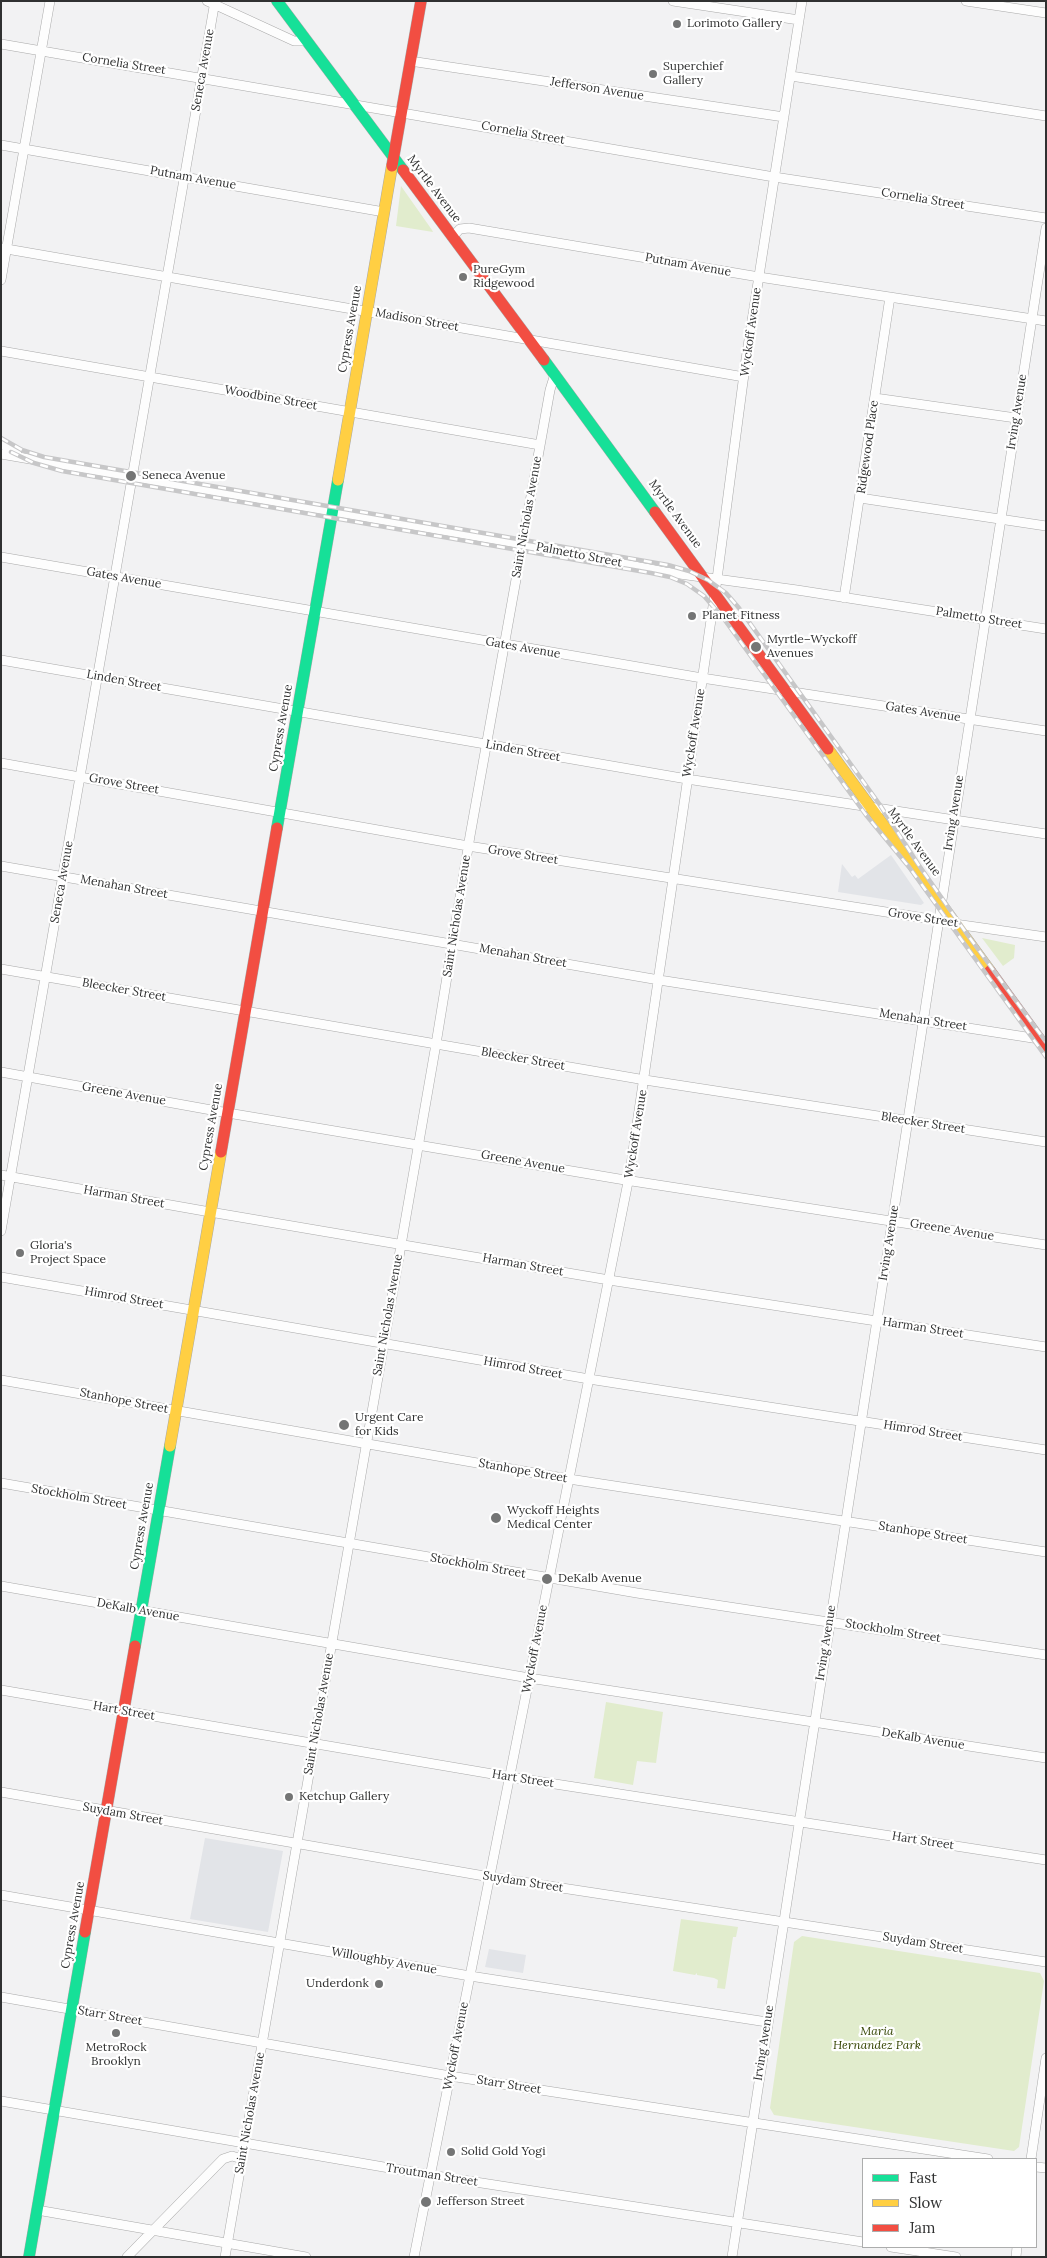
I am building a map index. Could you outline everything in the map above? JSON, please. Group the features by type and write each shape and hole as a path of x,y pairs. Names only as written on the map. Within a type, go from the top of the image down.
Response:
{"main road":[{"name":"Myrtle Avenue","path":"277,1 530,340 1043,1042"},
{"name":"Cypress Avenue","path":"29,2257 421,1"}],"street":[{"path":"1,280 4,249 50,1"},
{"path":"673,1 799,20"},
{"name":"Wyckoff Avenue","path":"414,2257 629,1180 717,579 744,377 802,1"},
{"path":"966,1 1046,13"},
{"path":"212,2 294,41 306,41"},
{"name":"Seneca Avenue","path":"1,1231 6,1175 28,1076 202,77 212,2"},
{"name":"Cornelia Street","path":"1,44 774,176 1046,218"},
{"name":"Jefferson Avenue","path":"410,61 784,117"},
{"path":"791,76 1046,116"},
{"name":"Putnam Avenue","path":"1,145 384,212"},
{"name":"Putnam Avenue","path":"452,237 460,229 469,228 759,277 1046,321"},
{"name":"Irving Avenue","path":"732,2257 860,1421 894,1221 906,1120 1046,228"},
{"name":"Madison Street","path":"4,249 744,377"},
{"name":"Ridgewood Place","path":"844,598 890,297"},
{"name":"Woodbine Street","path":"1,351 540,445"},
{"name":"Saint Nicholas Avenue","path":"225,2257 436,1044 468,846 540,445 555,374"},
{"path":"875,398 1016,418"},
{"name":"Palmetto Street","path":"1,443 24,458"},
{"name":"Palmetto Street","path":"1,454 522,544 665,572 1046,629"},
{"path":"860,498 1046,526"},
{"name":"Gates Avenue","path":"1,557 702,678 1046,731"},
{"name":"Linden Street","path":"1,660 687,779 1046,834"},
{"name":"Grove Street","path":"1,763 468,846 1046,937"},
{"name":"Menahan Street","path":"1,866 659,980 922,1020 1043,1042"},
{"name":"Bleecker Street","path":"1,969 645,1080 1046,1142"},
{"name":"Greene Avenue","path":"1,1072 228,1113 629,1180 1046,1245"},
{"name":"Harman Street","path":"6,1175 609,1280 1046,1347"},
{"name":"Himrod Street","path":"1,1278 589,1379 1046,1450"},
{"name":"Stanhope Street","path":"1,1380 569,1479 1046,1552"},
{"name":"Stockholm Street","path":"1,1483 549,1578 1046,1655"},
{"name":"DeKalb Avenue","path":"1,1586 529,1678 1046,1758"},
{"name":"Hart Street","path":"1,1690 510,1777 1046,1860"},
{"name":"Suydam Street","path":"1,1792 490,1877 1046,1962"},
{"name":"Willoughby Avenue","path":"1,1895 470,1976 767,2022"},
{"name":"Starr Street","path":"1,1998 450,2076 981,2158"},
{"path":"1031,2158 1045,2063"},
{"name":"Troutman Street","path":"1,2101 430,2175 862,2242"},
{"path":"127,2257 223,2159 232,2156 242,2159"},
{"path":"37,2210 306,2257"},
{"path":"898,2248 956,2257"}],"shaded area":[{"path":"891,855 924,903 921,905 838,892 842,864 852,877 855,875 858,879"},
{"path":"205,1838 283,1851 268,1932 190,1919"},
{"path":"489,1949 526,1955 523,1973 485,1967"}],"green space":[{"path":"401,186 432,230 433,232 396,226"},
{"path":"982,938 1015,945 1014,958 1003,966"},
{"path":"606,1702 663,1712 656,1763 637,1761 633,1785 594,1778"},
{"path":"681,1919 738,1927 736,1937 733,1937 725,1989 717,1988 718,1980 714,1978 697,1975 697,1973 695,1975 673,1971"},
{"name":"Maria Hernandez Park","path":"802,1936 1040,1973 1044,1981 1019,2147 1014,2151 774,2115 770,2108 794,1942"}],"railway":[{"path":"1,438 22,450 44,457 668,565 689,571 708,580 726,593 739,608 880,805 967,934 1046,1042"},
{"path":"11,452 34,463 62,471 651,573 670,577 687,584 704,596 724,619 866,815 909,867 1046,1057"}],"traffic: fast":[{"path":"277,1 403,170"},
{"path":"544,360 655,512"},
{"path":"277,828 338,480"},
{"path":"135,1646 170,1446"},
{"path":"29,2257 85,1932"}],"traffic: slow":[{"path":"338,480 392,166"},
{"path":"828,749 990,971"},
{"path":"170,1446 221,1152"}],"traffic: jam":[{"path":"392,166 421,1"},
{"path":"403,170 544,360"},
{"path":"655,512 828,749"},
{"path":"221,1152 277,828"},
{"path":"990,971 1046,1048"},
{"path":"85,1932 135,1646"}],"place":[{"name":"Lorimoto Gallery","path":"677,24"},
{"name":"Superchief Gallery","path":"653,74"},
{"name":"PureGym Ridgewood","path":"463,277"},
{"name":"Seneca Avenue","path":"131,476"},
{"name":"Planet Fitness","path":"692,616"},
{"name":"Myrtle–Wyckoff Avenues","path":"756,647"},
{"name":"Gloria's Project Space","path":"20,1253"},
{"name":"Urgent Care for Kids","path":"344,1425"},
{"name":"Wyckoff Heights Medical Center","path":"496,1518"},
{"name":"DeKalb Avenue","path":"547,1579"},
{"name":"Ketchup Gallery","path":"289,1797"},
{"name":"Underdonk","path":"379,1984"},
{"name":"MetroRock Brooklyn","path":"116,2033"},
{"name":"Solid Gold Yogi","path":"451,2152"},
{"name":"Jefferson Street","path":"426,2202"}]}
